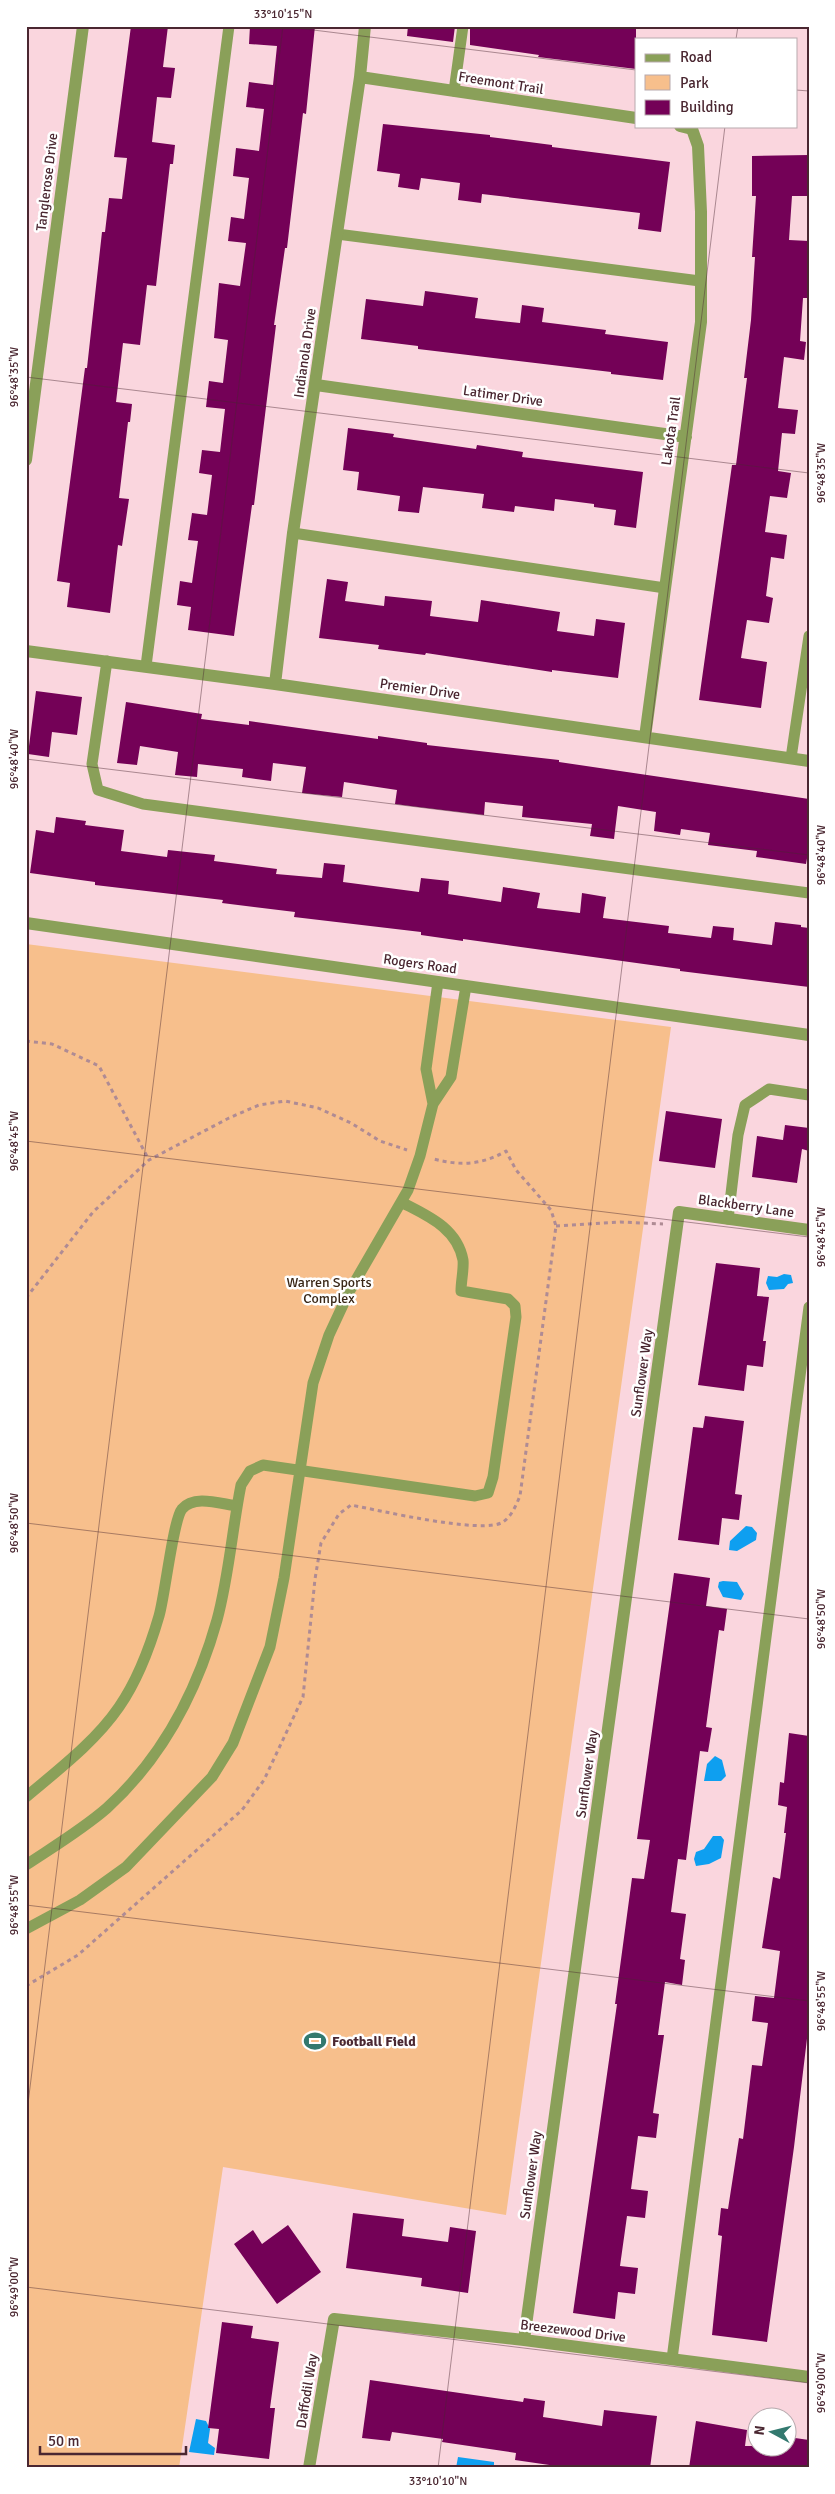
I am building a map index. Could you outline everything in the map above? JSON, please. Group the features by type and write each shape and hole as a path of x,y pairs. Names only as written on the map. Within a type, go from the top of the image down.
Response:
{"street":[{"name":"Tanglerose Drive","path":"26,460 83,26"},
{"name":"Indianola Drive","path":"275,684 294,533 366,26"},
{"name":"Freemont Trail","path":"360,77 635,118"},
{"name":"Lakota Trail","path":"645,737 701,322 701,212 698,146 686,128"},
{"name":"Latimer Drive","path":"316,385 686,437"},
{"name":"Premier Drive","path":"26,651 275,684 809,761"},
{"name":"Rogers Road","path":"26,923 809,1035"},
{"name":"Blackberry Lane","path":"678,1218 728,1218 809,1230"},
{"name":"Sunflower Way","path":"524,2340 678,1218"},
{"name":"Breezewood Drive","path":"334,2319 524,2340 809,2376"},
{"name":"Daffodil Way","path":"309,2468 334,2319"}],"lane":[{"path":"146,666 229,26"},
{"path":"454,91 464,26"},
{"path":"337,234 700,281"},
{"path":"294,533 665,588"},
{"path":"791,758 809,636"},
{"path":"107,661 92,764 98,790 144,804 809,893"},
{"path":"433,1104 426,1069 438,982"},
{"path":"26,1930 80,1900 126,1867 212,1777 233,1743 270,1647 284,1578 313,1383 329,1334 349,1292 402,1203 420,1156 433,1104 451,1077 466,986"},
{"path":"728,1218 738,1135 745,1105 769,1089 809,1095"},
{"path":"26,1865 107,1808 158,1752 182,1712 198,1675 217,1620 241,1485 250,1471 263,1465 475,1496 488,1493 496,1458 516,1317 515,1306 508,1299 461,1291 463,1260 455,1238 438,1221 402,1203"},
{"path":"672,2359 809,1307"},
{"path":"26,1798 71,1760 120,1706 139,1670 159,1616 177,1520 183,1508 196,1500 237,1506"}],"path":[{"path":"26,1041 52,1044 99,1066 149,1160"},
{"path":"26,1298 93,1212 149,1160 229,1118 259,1105 285,1101 318,1108 350,1123 380,1141 420,1156 455,1165 475,1164 496,1157 506,1151 516,1170 551,1210 556,1226 520,1496 514,1511 503,1522 463,1525 351,1505 340,1514 321,1543 315,1579 303,1697 264,1780 242,1810 78,1955 26,1986"},
{"path":"556,1226 678,1218"}],"green space":[{"name":"Warren Sports Complex","path":"26,944 671,1027 506,2215 223,2167 179,2468 26,2468"}],"water":[{"path":"784,1274 791,1275 793,1283 788,1284 784,1289 769,1290 766,1283 768,1276 777,1277"},
{"path":"746,1526 752,1527 757,1533 756,1540 737,1551 729,1550 730,1541"},
{"path":"719,1582 737,1582 744,1594 741,1600 723,1597 718,1587"},
{"path":"715,1756 722,1760 726,1776 721,1781 704,1781 707,1764"},
{"path":"713,1836 721,1836 724,1840 721,1858 709,1864 696,1866 694,1859 696,1852 704,1849"},
{"path":"196,2419 206,2421 210,2429 208,2443 215,2448 214,2455 189,2452"},
{"path":"458,2457 494,2462 494,2468 456,2468"}],"building":[{"path":"131,26 168,26 163,67 175,68 171,98 157,97 152,142 175,145 173,164 170,164 156,286 147,285 140,345 123,343 116,402 132,404 119,498 129,499 122,546 118,545 110,613 67,607 70,583 57,581 85,368 87,368 102,232 105,232 109,198 122,199 127,158 114,157"},
{"path":"250,26 315,26 306,114 303,113 287,248 285,248 274,325 276,325 254,505 252,505 234,636 188,630 191,607 177,605 180,581 192,583 198,541 188,540 192,513 207,515 212,475 199,473 202,450 220,452 225,409 206,407 209,381 223,383 228,340 214,338 219,283 240,286 246,243 228,241 231,217 244,219 249,178 233,176 236,148 259,151 264,109 246,107 249,82 273,85 277,46 249,44"},
{"path":"408,26 455,26 453,42 407,36"},
{"path":"470,26 636,26 635,69 538,57 539,55 470,45"},
{"path":"383,124 490,135 490,137 552,145 552,147 670,162 661,232 638,229 640,213 482,194 481,203 458,200 460,183 421,178 419,190 398,187 400,174 377,171"},
{"path":"809,155 809,196 792,196 789,240 809,241 809,298 803,298 800,341 806,342 804,360 784,357 778,408 798,410 795,434 782,433 778,471 791,473 787,498 770,496 765,532 787,535 784,559 771,557 766,596 773,598 769,623 747,620 741,658 767,662 761,708 699,700 732,465 736,465 747,378 744,378 751,320 755,257 752,257 756,196 752,196 752,156"},
{"path":"425,291 478,298 475,318 520,323 522,305 544,308 542,322 606,330 605,334 668,342 663,380 418,349 418,346 361,339 366,299 423,306"},
{"path":"348,428 394,434 393,437 476,449 477,445 523,452 522,457 643,472 636,528 614,525 616,510 594,507 594,504 555,499 554,511 515,506 514,512 482,508 484,494 423,487 419,513 398,511 400,496 357,490 359,472 343,470"},
{"path":"327,579 348,582 345,601 384,606 385,596 432,601 430,616 478,622 481,600 560,612 557,631 594,636 596,619 625,623 618,678 552,670 552,672 426,653 425,655 378,649 379,645 319,638"},
{"path":"36,691 82,697 77,735 52,732 49,757 28,754"},
{"path":"126,702 202,714 201,719 249,725 249,721 378,739 378,736 427,743 427,745 559,760 559,762 809,799 809,847 806,864 756,857 757,851 708,845 710,833 681,829 680,835 654,831 656,812 618,806 614,839 590,836 592,824 522,817 523,806 485,802 484,815 395,804 397,790 344,782 342,797 302,793 306,767 273,763 271,781 242,777 243,769 198,764 197,777 175,775 178,752 140,746 137,765 117,763"},
{"path":"56,817 86,821 85,825 124,830 121,851 167,857 168,850 215,855 214,861 277,869 276,874 322,878 324,863 345,865 343,882 419,892 421,878 449,881 448,894 501,902 503,887 540,893 537,908 580,913 582,893 606,897 603,918 669,926 668,933 711,938 713,926 734,928 733,940 772,945 775,922 801,925 801,927 809,928 809,987 680,971 680,969 463,939 463,941 421,935 421,932 294,917 295,912 222,903 223,900 95,885 95,882 30,873 36,830 54,833"},
{"path":"666,1111 722,1119 715,1168 659,1161"},
{"path":"785,1125 809,1128 809,1151 802,1149 797,1183 752,1177 757,1136 783,1140"},
{"path":"716,1263 760,1268 757,1296 769,1297 763,1341 766,1341 763,1367 747,1365 744,1391 698,1385"},
{"path":"705,1416 744,1421 735,1494 742,1495 739,1520 722,1518 719,1545 678,1540 693,1427 703,1428"},
{"path":"674,1573 710,1578 706,1606 727,1609 724,1631 719,1630 706,1727 712,1728 708,1752 700,1751 686,1860 678,1859 671,1912 686,1914 680,1959 685,1960 682,1985 665,1982 658,2035 664,2035 653,2113 659,2114 656,2138 638,2136 631,2189 648,2191 645,2218 627,2216 620,2266 638,2268 635,2294 618,2292 615,2319 573,2313 617,2004 615,2004 632,1878 644,1879 650,1840 637,1839"},
{"path":"789,1733 809,1736 809,2022 767,2342 712,2335 722,2236 718,2235 721,2208 728,2209 739,2138 743,2139 752,2065 762,2066 768,2023 752,2021 755,1996 774,1998 780,1951 762,1948 773,1877 780,1879 786,1833 784,1833 787,1807 778,1805 780,1782 784,1783"},
{"path":"353,2213 404,2219 402,2236 448,2242 450,2227 476,2231 468,2293 421,2286 422,2278 346,2268"},
{"path":"288,2225 321,2272 277,2304 234,2244 253,2230 262,2244"},
{"path":"222,2322 253,2326 251,2338 279,2342 270,2408 275,2408 269,2459 216,2453 219,2429 208,2428"},
{"path":"370,2380 523,2402 524,2398 545,2401 543,2417 602,2426 604,2410 657,2416 650,2468 570,2468 515,2460 516,2453 442,2442 443,2439 392,2432 390,2441 362,2438"},
{"path":"696,2421 747,2430 745,2446 748,2446 748,2456 798,2456 798,2438 809,2440 809,2468 689,2468"}],"place":[{"name":"Football Field","path":"315,2041"}]}
